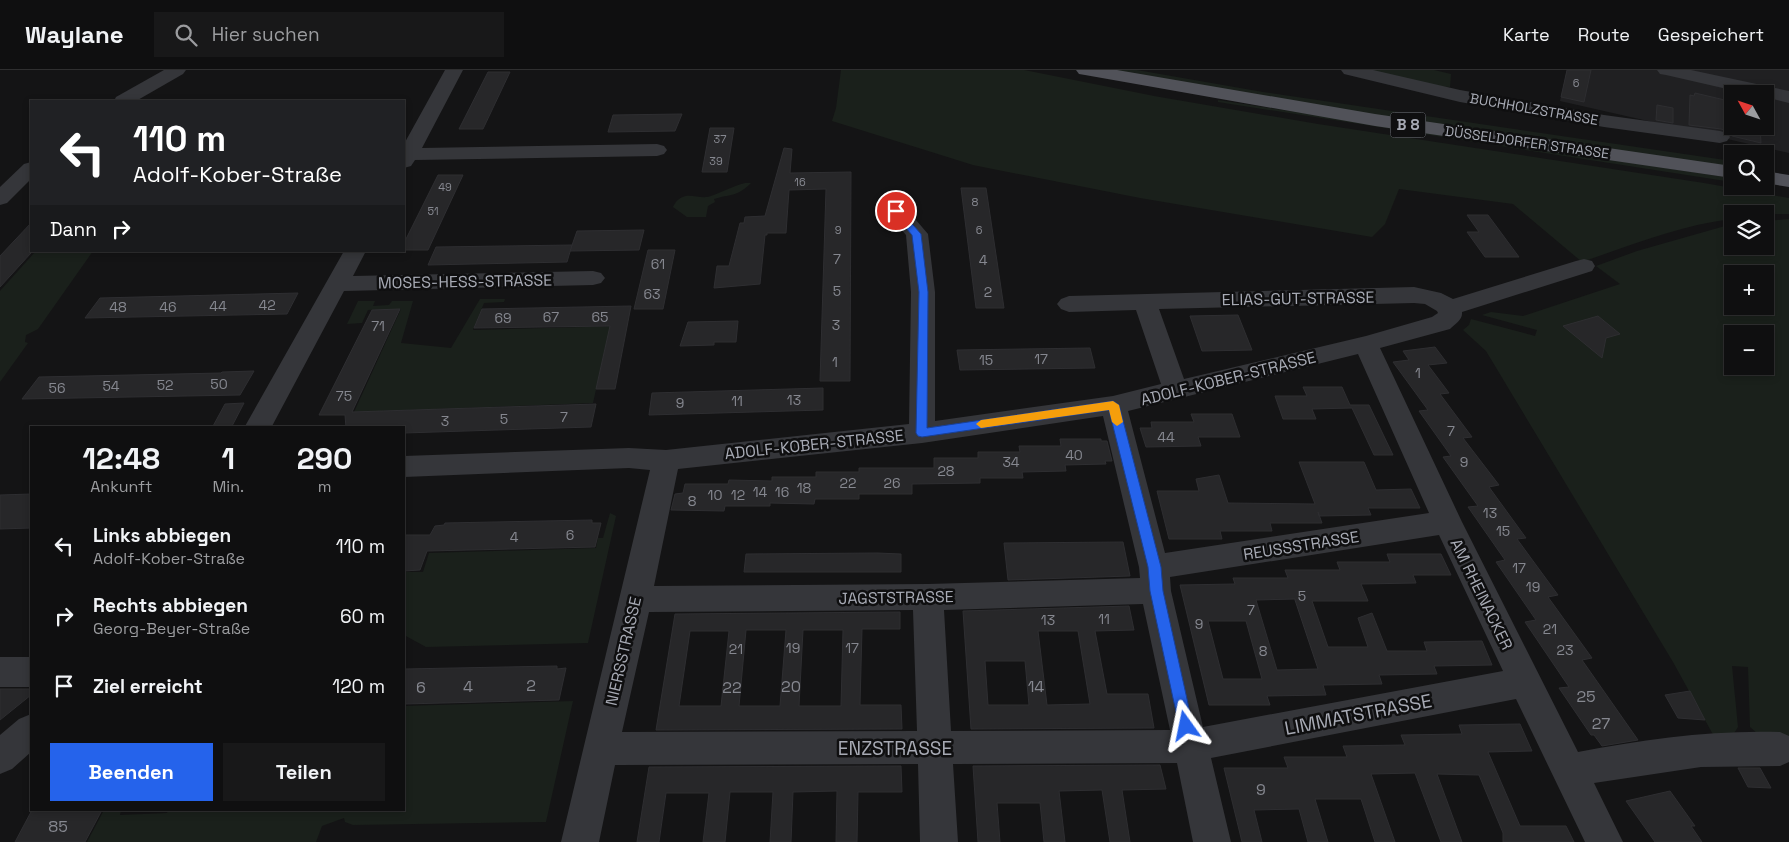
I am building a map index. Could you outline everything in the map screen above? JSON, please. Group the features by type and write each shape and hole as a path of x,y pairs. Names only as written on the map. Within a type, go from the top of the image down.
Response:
{"main road":[{"name":"DÜSSELDORFER STRASSE","path":"1085,70 1375,120 1724,171"},
{"name":"DÜSSELDORFER STRASSE","path":"1163,70 1348,100 1724,154"},
{"path":"1774,162 1789,164"},
{"path":"1774,178 1789,181"}],"street":[{"path":"125,100 177,70"},
{"path":"406,158 454,70"},
{"name":"BUCHHOLZSTRASSE","path":"1350,70 1477,99 1604,121 1720,137"},
{"path":"1666,70 1789,97"},
{"path":"406,158 657,150"},
{"path":"0,199 30,169"},
{"path":"896,211 917,234 923,292 922,433"},
{"path":"258,426 354,252"},
{"path":"1449,308 1584,266"},
{"name":"MOSES-HESS-STRASSE","path":"337,284 593,278"},
{"name":"ELIAS-GUT-STRASSE","path":"1069,304 1414,295 1433,298 1449,308"},
{"path":"1145,302 1176,391"},
{"name":"ADOLF-KOBER-STRASSE","path":"405,466 629,458 666,460 922,433 1113,405 1366,344 1441,323 1450,316 1449,308"},
{"name":"AM RHEINACKER","path":"1366,344 1447,522 1604,842"},
{"path":"1113,405 1155,579 1212,842"},
{"name":"NIERSSTRASSE","path":"580,842 666,460"},
{"name":"REUSSSTRASSE","path":"1155,579 1447,522"},
{"name":"JAGSTSTRASSE","path":"636,599 928,597 1155,579"},
{"path":"928,597 939,842"},
{"path":"0,672 30,672"},
{"name":"LIMMATSTRASSE","path":"1190,746 1525,682"},
{"path":"0,757 30,731"},
{"name":"ENZSTRASSE","path":"600,749 1190,746"},
{"path":"1570,771 1671,752 1757,747 1780,749"}],"shaded area":[{"path":"841,70 1024,70 1154,96 1318,124 1724,187 1724,195 1772,195 1789,198 1789,214 1774,214 1774,205 1724,205 1724,220 1675,231 1582,262 1513,204 1399,189 1385,224 1372,237 1140,198 973,165 832,121 836,108"},
{"path":"1107,70 1137,70 1263,92 1724,160 1724,166 1342,110"},
{"path":"1367,70 1434,70 1451,74 1450,87 1432,86"},
{"path":"1567,70 1789,70 1789,153 1774,150 1774,145 1754,145 1560,101"},
{"path":"1218,100 1724,177 1724,181 1218,102"},
{"path":"745,183 751,183 737,193 714,199 715,202 708,206 706,217 687,217 673,207 677,201 686,196 711,196"},
{"path":"1789,219 1789,742 1766,741 1750,727 1748,667 1732,666 1738,727 1731,738 1716,740 1673,662 1486,351 1463,330 1469,325 1471,319 1535,336 1537,330 1482,315 1491,312 1523,316 1620,284 1596,266 1637,251 1724,226 1724,255 1774,255 1774,220"},
{"path":"35,252 92,252 38,329 26,335 25,342 28,343 0,382 0,291"},
{"path":"480,299 505,299 504,302 484,303 473,330 623,326 621,339 607,340 593,403 354,412 401,309 368,310 362,323 347,324 358,301 375,301 373,306 389,305 392,301 413,301 401,343 451,348"},
{"path":"610,513 616,516 588,643 426,647 405,636 405,572 423,572 429,553 596,548 598,538 603,538"},
{"path":"573,701 546,822 353,825 345,822 344,818 322,826 316,842 87,842 103,811 121,811 120,815 167,813 168,811 405,811 405,706"}],"building":[{"path":"1567,70 1591,70 1584,102 1561,97"},
{"path":"488,72 510,72 483,129 459,129"},
{"path":"1695,93 1724,100 1724,130 1689,125 1690,95 1694,96"},
{"path":"1657,105 1673,108 1673,123 1656,120"},
{"path":"682,114 675,131 608,132 613,115"},
{"path":"710,128 734,128 727,172 702,172"},
{"path":"1761,135 1761,143 1732,136"},
{"path":"784,148 792,149 790,173 851,172 850,381 820,381 826,189 789,190 786,233 767,233 765,235 760,284 714,288 717,266 729,266 740,223 744,223 745,217 765,216"},
{"path":"438,175 463,175 428,250 405,250 405,241"},
{"path":"961,188 986,188 1004,308 976,308"},
{"path":"1467,215 1488,215 1519,257 1485,257 1467,232 1479,232"},
{"path":"30,224 31,253 0,287 0,256"},
{"path":"644,230 639,250 570,251 577,231"},
{"path":"572,245 567,262 428,265 436,247"},
{"path":"648,250 675,250 663,309 634,309"},
{"path":"298,293 287,314 85,318 100,298"},
{"path":"631,306 615,389 596,389 610,326 474,328 482,309"},
{"path":"400,309 352,412 596,404 591,427 405,433 405,426 346,426 345,415 319,415 372,310"},
{"path":"1238,315 1252,350 1202,351 1190,316"},
{"path":"1598,316 1620,334 1606,338 1602,358 1563,326"},
{"path":"738,321 736,342 714,342 714,345 680,346 688,322"},
{"path":"1435,347 1447,363 1428,365 1449,393 1440,394 1472,437 1463,438 1499,485 1489,487 1526,538 1517,539 1558,595 1548,597 1592,658 1582,660 1638,740 1602,746 1594,735 1591,735 1559,688 1569,687 1525,622 1536,620 1496,562 1505,560 1468,507 1478,506 1443,457 1451,456 1419,411 1428,410 1393,362 1409,360 1403,351"},
{"path":"1090,348 1095,368 960,370 957,350"},
{"path":"254,371 240,395 22,399 39,377"},
{"path":"1303,387 1342,387 1350,405 1369,405 1393,455 1374,455 1352,408 1312,409 1316,419 1283,419 1275,396 1307,396"},
{"path":"823,388 823,410 649,415 652,393"},
{"path":"244,403 232,426 213,426 225,404"},
{"path":"1191,414 1232,414 1240,437 1198,437 1201,446 1146,447 1140,428 1152,428 1151,422 1194,422"},
{"path":"1060,439 1101,439 1101,441 1107,441 1112,461 1105,461 1106,464 1065,465 1066,471 1022,472 1023,478 980,478 980,483 912,484 912,494 859,494 859,499 815,499 814,504 770,503 770,506 725,506 724,511 671,510 675,494 683,493 685,484 728,484 729,480 772,481 772,477 816,477 816,472 859,472 859,468 934,468 934,458 978,458 978,452 1020,452 1019,446 1061,446"},
{"path":"1299,462 1364,462 1376,490 1411,489 1420,508 1368,508 1371,515 1319,516 1322,523 1270,523 1272,531 1220,531 1222,539 1169,539 1157,491 1199,491 1196,479 1219,475 1228,503 1315,504"},
{"path":"30,494 30,528 0,529 0,495"},
{"path":"592,520 592,523 601,523 595,547 427,551 420,570 405,571 405,535 430,535 435,526 444,525 445,523"},
{"path":"1123,542 1130,576 1008,580 1004,543"},
{"path":"746,554 901,554 901,572 744,572"},
{"path":"1387,554 1441,554 1451,575 1413,575 1416,583 1361,584 1368,601 1312,601 1328,647 1368,647 1358,618 1372,613 1387,651 1427,651 1424,642 1482,641 1492,665 1434,666 1437,674 1379,675 1382,684 1323,685 1326,695 1267,696 1270,705 1209,705 1180,585 1235,584 1233,578 1288,578 1285,570 1340,570 1337,562 1390,562","holes":["1256,600 1295,600 1318,669 1277,670","1208,621 1246,621 1262,679 1223,679"]},
{"path":"1129,606 1134,630 1095,631 1107,694 1148,694 1154,728 971,729 963,611","holes":["1038,631 1078,631 1090,704 1047,705","985,661 1025,661 1029,705 988,705"]},
{"path":"900,612 900,629 862,629 860,705 901,705 902,729 656,730 675,614","holes":["746,630 786,630 780,706 739,706","803,630 843,630 841,706 799,706","690,631 729,631 721,706 679,706"]},
{"path":"557,666 557,669 566,668 559,700 405,704 405,669"},
{"path":"0,689 30,689 30,696 0,720"},
{"path":"1690,691 1705,720 1678,718 1665,695"},
{"path":"1520,724 1532,751 1488,752 1520,826 1566,826 1574,842 1503,842 1503,833 1479,775 1437,774 1462,842 1441,842 1415,773 1371,774 1395,842 1375,842 1361,799 1315,799 1328,842 1308,842 1299,809 1254,810 1262,842 1242,842 1224,768 1288,768 1284,757 1347,757 1343,746 1405,745 1401,735 1462,734 1459,725"},
{"path":"1160,765 1166,789 1122,790 1130,842 1110,842 1102,790 1059,791 1065,842 1044,842 1040,803 997,803 1000,842 978,842 973,766"},
{"path":"901,766 902,792 858,792 857,842 836,842 837,791 793,792 791,842 770,842 773,792 730,792 725,842 703,842 709,793 666,793 659,842 637,842 649,767"},
{"path":"1738,768 1760,768 1771,788 1748,787"},
{"path":"1670,791 1695,826 1691,826 1702,842 1655,842 1626,801"},
{"path":"31,811 101,811 85,842 15,842"}],"slow traffic":[{"path":"981,424 1113,405 1117,422"}],"route":[{"path":"896,211 917,234 923,292 922,433 1113,405 1154,567 1156,591 1186,726"}]}
